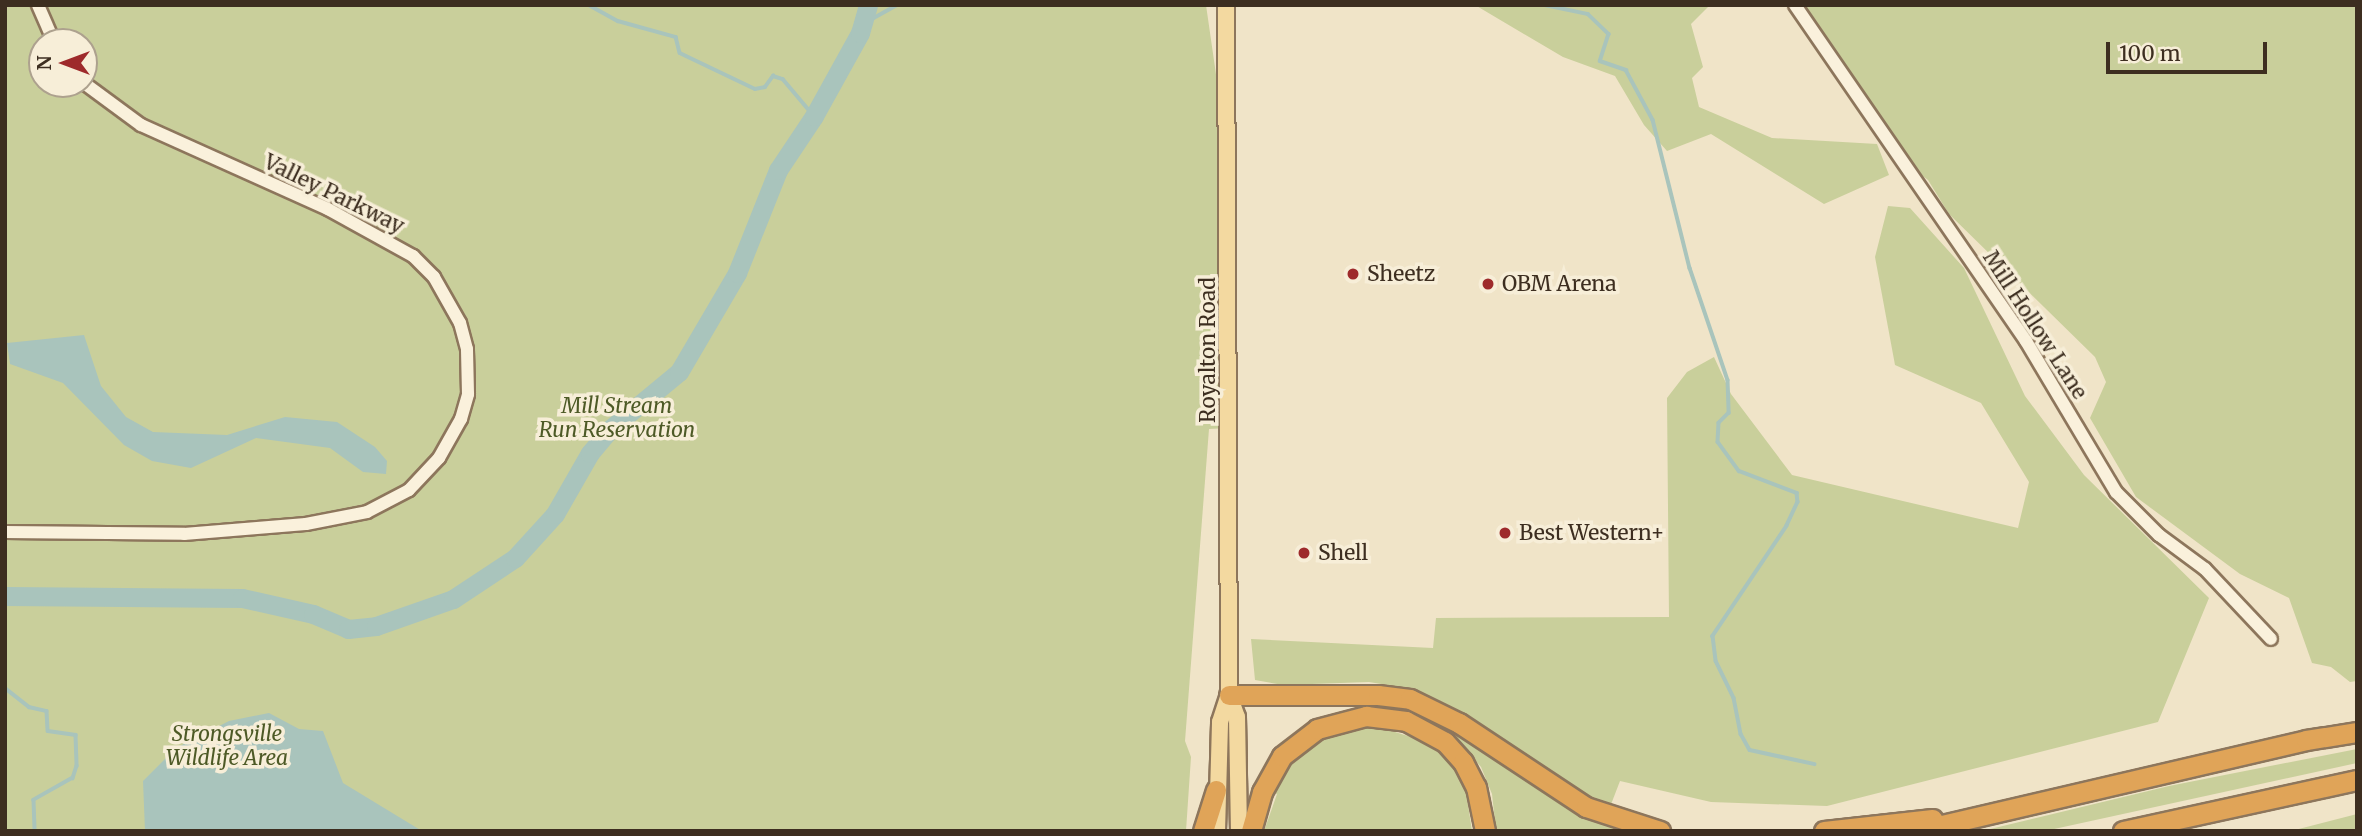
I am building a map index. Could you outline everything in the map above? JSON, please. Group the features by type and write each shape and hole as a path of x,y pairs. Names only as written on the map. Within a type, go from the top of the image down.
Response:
{"highway":[{"path":"1229,695 1378,695 1410,699 1459,723 1586,807 1660,831"},
{"path":"1251,831 1266,783 1282,756 1317,729 1366,716 1406,721 1444,742 1463,762 1476,787 1485,831"},
{"path":"1916,831 1982,813 2357,732"},
{"path":"2123,831 2357,780"},
{"path":"1203,831 1216,790"},
{"path":"1824,831 1982,813"}],"main road":[{"name":"Royalton Road","path":"1217,831 1216,790 1220,722 1229,695 1226,5"},
{"name":"Royalton Road","path":"1229,695 1237,717 1239,831"}],"street":[{"path":"38,5 48,28"},
{"name":"Mill Hollow Lane","path":"1795,5 2026,341 2116,492 2159,535 2205,569 2271,639"},
{"name":"Valley Parkway","path":"5,532 184,534 306,524 367,512 410,490 439,457 461,419 468,394 467,349 460,323 434,277 413,256 328,209 141,125 98,93"}],"green space":[{"name":"Mill Stream Run Reservation","path":"5,5 1206,5 1223,123 1228,428 1209,429 1185,741 1191,757 1186,831 5,831"},
{"path":"1475,5 1710,5 1691,24 1703,67 1692,78 1699,107 1772,138 1877,144 1889,175 1824,204 1711,134 1667,151 1644,125 1615,76 1563,57"},
{"path":"1792,5 2357,5 2357,681 2350,682 2331,667 2312,663 2289,598 2240,574 2136,497 2090,418 2106,382 2095,357 1949,214 1928,180 1897,156"},
{"path":"1888,206 1910,208 1964,268 2025,396 2084,475 2209,598 2158,722 1827,806 1711,802 1620,781 1610,807 1575,793 1418,690 1369,682 1283,685 1255,680 1251,639 1433,648 1436,618 1669,617 1667,398 1687,372 1714,357 1731,394 1792,475 2018,528 2029,482 1981,403 1895,365 1875,257"},
{"path":"1376,726 1430,743 1456,768 1465,785 1472,831 1264,831 1277,794 1272,792 1292,761 1317,739"},
{"path":"1447,727 1642,831 1496,831 1492,794 1481,767"},
{"path":"2357,749 2357,763 2045,831 1982,831 2169,786"},
{"path":"2357,814 2357,831 2291,831"}],"water":[{"path":"84,335 101,386 126,417 153,432 227,435 285,417 337,422 375,447 387,461 386,474 363,472 330,448 256,438 191,468 152,461 124,445 63,383 10,364 7,343"},
{"path":"269,713 299,729 323,731 343,783 422,831 145,831 143,781 176,748 229,721"}],"waterway":[{"path":"589,5 618,21 676,37 680,53 755,89 765,87 773,76 783,79 814,116"},
{"path":"5,596 242,598 313,614 348,629 376,626 453,599 515,558 555,514 590,453 610,429 679,372 737,273 778,170 814,116 860,33 868,5"},
{"path":"863,24 897,5"},
{"path":"1545,5 1588,14 1609,34 1600,61 1626,70 1653,120 1690,268 1728,380 1729,413 1719,423 1718,442 1739,471 1797,493 1798,502 1787,526 1713,636 1716,661 1734,698 1741,734 1750,750 1814,764"},
{"path":"5,688 29,707 47,711 48,731 76,735 77,766 73,778 34,800 35,831"}],"place":[{"name":"Sheetz","path":"1353,274"},
{"name":"OBM Arena","path":"1488,284"},
{"name":"Best Western+","path":"1505,533"},
{"name":"Shell","path":"1304,553"}],"park label":[{"name":"Strongsville Wildlife Area","path":"227,746"}]}
